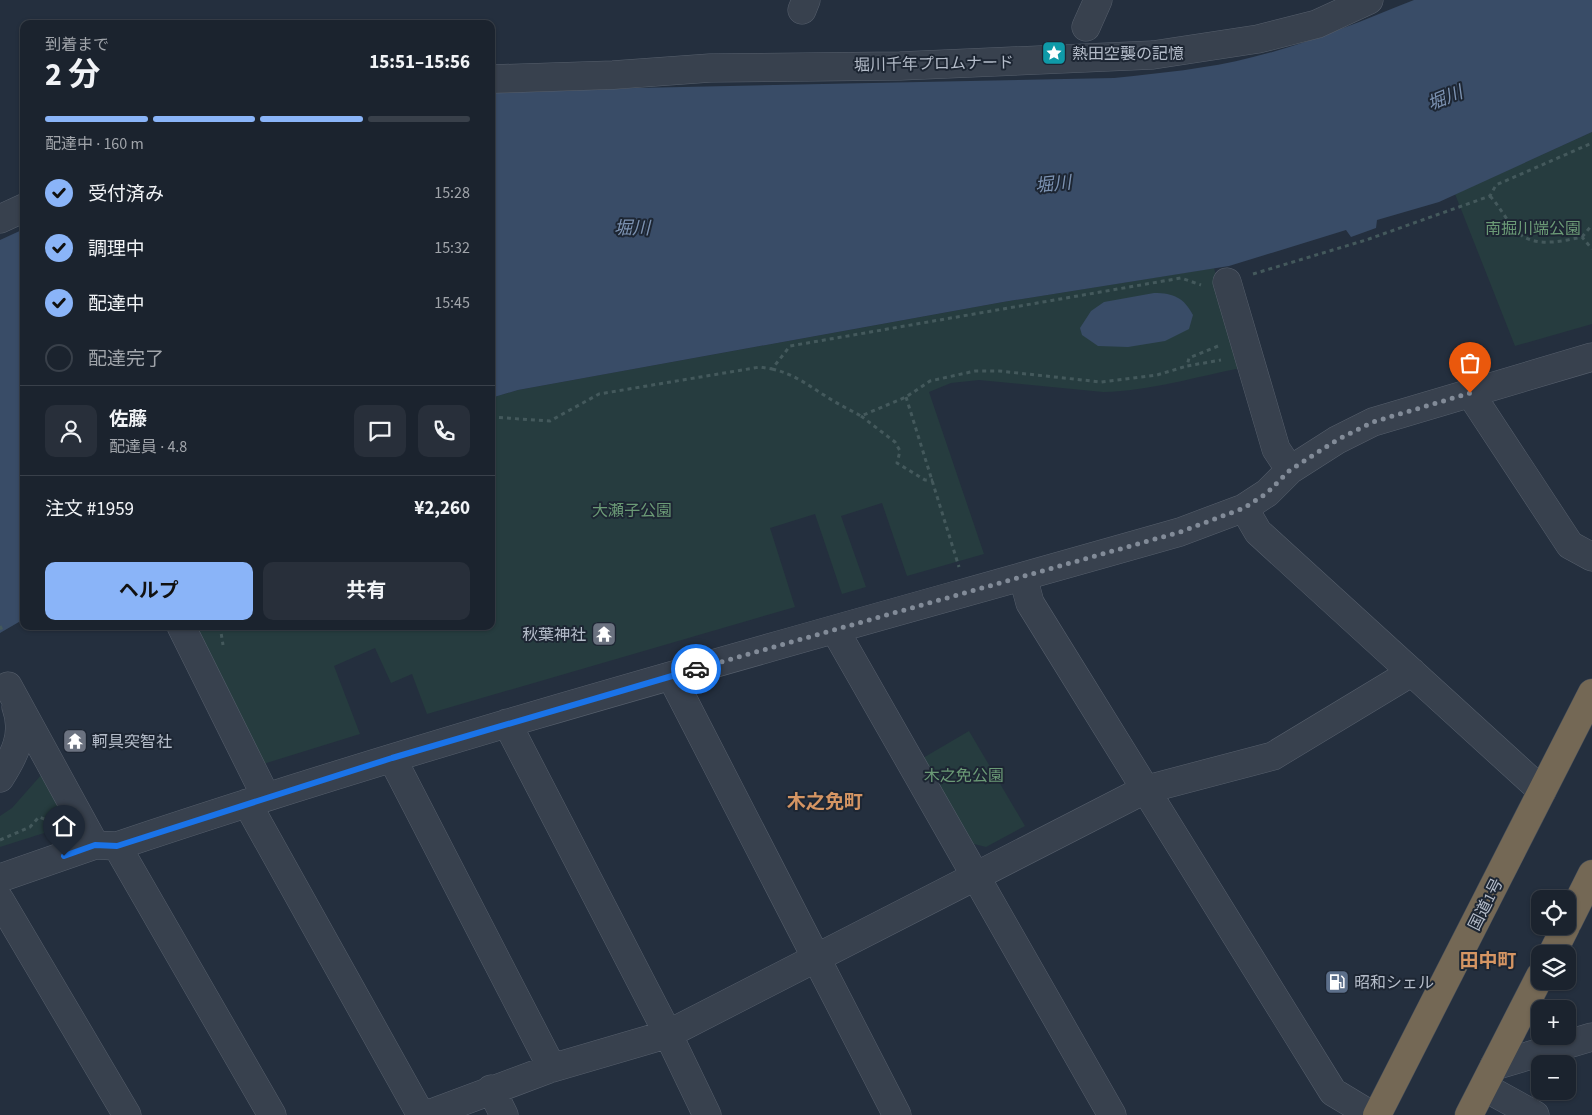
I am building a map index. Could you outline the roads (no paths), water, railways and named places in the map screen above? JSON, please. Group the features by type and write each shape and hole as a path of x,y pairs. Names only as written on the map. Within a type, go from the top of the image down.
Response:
{"highway":[{"name":"国道1号","path":"1377,1115 1592,693"},
{"path":"1576,906 1592,874"},
{"path":"1470,1115 1533,990"}],"street":[{"path":"1086,27 1098,0"},
{"name":"堀川千年プロムナード","path":"495,79 613,75 710,68 900,66 1153,55 1258,39 1317,24 1369,0"},
{"path":"0,218 20,210"},
{"path":"1228,282 1276,449 1290,470"},
{"path":"0,878 507,723 1180,532 1244,508 1267,493 1290,470 1337,440 1373,422 1592,357"},
{"path":"1470,393 1570,545 1592,557"},
{"path":"1244,508 1258,532 1542,791"},
{"path":"1023,577 1030,603 1144,790 1333,1092 1371,1115"},
{"path":"183,630 256,800 421,1115"},
{"path":"835,630 1112,1115"},
{"path":"426,1115 552,1068 668,1034 817,960 975,875 1144,790 1272,756 1412,672"},
{"path":"671,676 897,1115"},
{"path":"0,778 13,757 20,736 18,712 4,678"},
{"path":"4,678 272,1115"},
{"path":"507,723 668,1034 706,1115"},
{"path":"392,758 552,1068"},
{"path":"0,900 127,1115"},
{"path":"1534,1115 1489,1077 1592,1037"},
{"path":"491,1090 504,1115"}],"water":[{"name":"堀川","path":"1414,0 1592,0 1592,132 1439,202 1377,220 1376,228 1351,237 1346,230 1229,266 1003,302 518,390 495,397 495,91 1114,78 1201,68 1236,61 1274,52 1334,32"},
{"path":"20,231 20,621 0,633 0,240"},
{"path":"1154,293 1173,295 1186,304 1193,315 1189,329 1165,341 1128,347 1098,346 1082,335 1080,328 1091,311 1104,302"}],"place":[{"name":"熱田空襲の記憶","path":"1054,53"},
{"name":"秋葉神社","path":"604,634"},
{"name":"軻具突智社","path":"75,741"},
{"name":"昭和シェル","path":"1337,982"}],"district":[{"name":"木之免町","path":"825,801"},
{"name":"田中町","path":"1488,960"}],"park label":[{"name":"南掘川端公園","path":"1533,228"},
{"name":"大瀬子公園","path":"632,510"},
{"name":"木之免公園","path":"964,775"}]}
